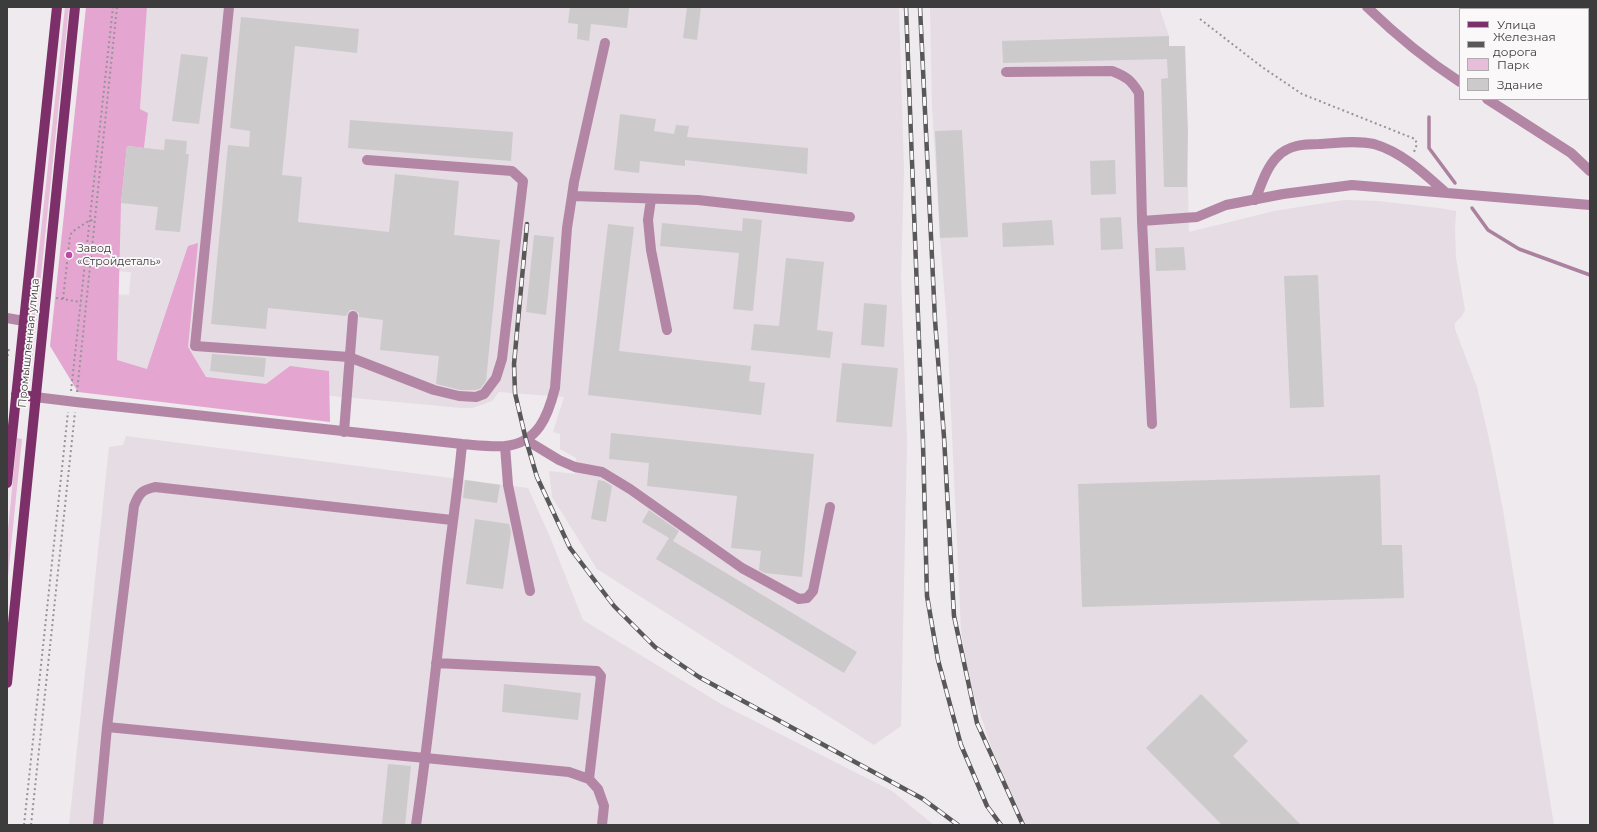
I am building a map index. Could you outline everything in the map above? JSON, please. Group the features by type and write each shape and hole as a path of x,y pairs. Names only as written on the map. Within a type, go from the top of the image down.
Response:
{"main road":[{"name":"Промышленная улица","path":"7,483 57,7"},
{"name":"Промышленная улица","path":"7,682 75,7"},
{"path":"16,394 35,397"}],"street":[{"path":"229,7 195,346 349,357 434,390 459,396 476,397 484,394 496,378 502,359 523,181 512,171 367,160"},
{"path":"1367,7 1399,37 1440,69 1459,81"},
{"path":"35,397 462,444 505,446 526,440 540,427 549,409 555,388 567,228 574,182 605,43"},
{"path":"1006,72 1112,71 1125,76 1132,82 1139,94 1142,221 1152,424"},
{"path":"1489,100 1571,153 1590,171"},
{"path":"1255,200 1267,171 1277,157 1286,149 1302,144 1356,142 1373,144 1391,151 1411,163 1446,193"},
{"path":"1142,221 1197,217 1226,205 1282,194 1352,185 1590,205"},
{"path":"572,196 698,200 850,217"},
{"path":"651,199 648,220 650,250 667,330"},
{"path":"344,432 353,316"},
{"path":"7,318 24,321"},
{"path":"526,440 559,460 575,467 602,472 630,488 742,568 798,599 807,598 813,591 830,507"},
{"path":"416,825 426,758 452,520 459,480 462,444"},
{"path":"505,446 508,486 530,591"},
{"path":"98,825 107,727 134,506 138,496 145,490 155,487 452,520"},
{"path":"436,663 597,671 601,676 589,779"},
{"path":"107,727 569,772 589,779 598,789 604,806 602,825"}],"path":[{"path":"31,825 73,402 81,302 113,7"},
{"path":"24,825 95,221 117,7"},
{"path":"1200,19 1262,67 1302,94 1415,138 1417,144 1411,163"},
{"path":"81,302 62,299 70,236 72,232 90,220 95,221"}],"shaded area":[{"path":"86,7 147,7 140,109 148,113 144,148 127,146 121,203 117,360 147,369 188,246 198,243 188,347 206,377 266,384 290,366 329,371 330,422 78,392 50,346"},
{"path":"147,7 899,7 904,171 901,278 907,442 901,726 874,745 597,569 552,497 549,471 575,474 576,458 560,449 560,434 553,432 564,397 499,392 492,401 472,408 462,408 104,375 111,294 129,295 131,272 112,271 127,146 144,148 148,113 140,109"},
{"path":"930,7 1159,7 1169,36 1169,46 1185,46 1189,232 1274,211 1344,200 1378,201 1456,211 1456,258 1465,310 1462,316 1455,323 1455,329 1477,387 1491,448 1503,510 1554,825 1026,825 1017,809 991,746 972,689 961,630 947,324 932,106"},
{"path":"126,436 528,488 550,537 583,620 721,704 892,791 934,825 69,825 109,447 123,445"}],"green space":[{"path":"65,7 69,7 30,381 25,380"},
{"path":"17,438 22,439 7,586 7,540"}],"building":[{"path":"570,7 629,8 627,28 591,24 589,41 577,39 578,24 568,23"},
{"path":"687,7 701,7 697,40 683,38"},
{"path":"241,17 359,29 357,53 295,46 282,175 302,177 298,222 389,232 395,174 459,181 454,235 500,240 486,381 480,389 460,390 436,384 439,356 380,350 383,320 359,317 359,313 354,310 350,310 346,316 268,308 266,329 211,324 228,145 249,147 250,131 230,128"},
{"path":"1169,36 1169,46 1185,46 1188,133 1187,187 1164,187 1161,79 1168,78 1167,59 1003,63 1002,41"},
{"path":"181,54 208,57 199,124 172,121"},
{"path":"620,114 656,119 654,131 674,134 676,125 689,126 687,137 808,148 807,174 685,160 685,166 640,161 639,173 614,170"},
{"path":"350,120 513,132 511,161 348,148"},
{"path":"962,130 968,237 940,238 935,131"},
{"path":"165,139 187,141 186,154 189,154 180,232 155,230 158,207 121,203 127,146 164,150"},
{"path":"1115,160 1116,194 1091,195 1090,161"},
{"path":"1121,217 1123,249 1101,250 1100,218"},
{"path":"743,218 762,220 753,311 733,309 739,253 660,246 662,223 742,231"},
{"path":"1052,220 1054,245 1003,247 1002,223"},
{"path":"608,224 634,227 619,351 751,366 749,381 765,383 761,415 588,395"},
{"path":"534,235 554,237 546,315 526,312"},
{"path":"1184,247 1186,270 1156,271 1155,248"},
{"path":"786,258 824,262 817,330 833,332 830,358 751,350 754,324 779,326"},
{"path":"1318,275 1324,407 1290,408 1284,276"},
{"path":"864,303 887,305 884,347 861,345"},
{"path":"212,354 266,358 264,377 210,371"},
{"path":"842,363 898,368 892,427 836,422"},
{"path":"611,433 814,454 802,577 765,573 759,570 761,551 731,548 737,496 647,486 649,463 609,459"},
{"path":"1380,475 1382,545 1402,545 1404,598 1082,607 1078,484"},
{"path":"465,480 500,485 497,503 463,498"},
{"path":"598,480 604,481 612,486 606,522 591,519"},
{"path":"649,510 679,531 673,541 857,652 844,673 656,559 669,538 642,522"},
{"path":"475,519 509,524 511,532 503,589 466,584"},
{"path":"504,684 581,693 578,720 502,712"},
{"path":"1201,694 1248,741 1233,756 1301,825 1222,825 1146,748"},
{"path":"388,764 411,766 405,825 382,825"}],"waterway":[{"path":"1429,117 1429,148 1455,183"},
{"path":"1472,208 1488,230 1519,249 1590,275"}],"railway":[{"path":"906,7 923,444 927,596 938,660 961,745 987,806 1001,825"},
{"path":"920,7 935,320 944,437 954,616 977,723 1023,825"},
{"path":"527,224 514,364 515,393 526,440 537,477 570,548 614,606 655,647 699,677 923,799 958,825"}],"place":[{"name":"Завод «Стройдеталь»","path":"69,255"}]}
